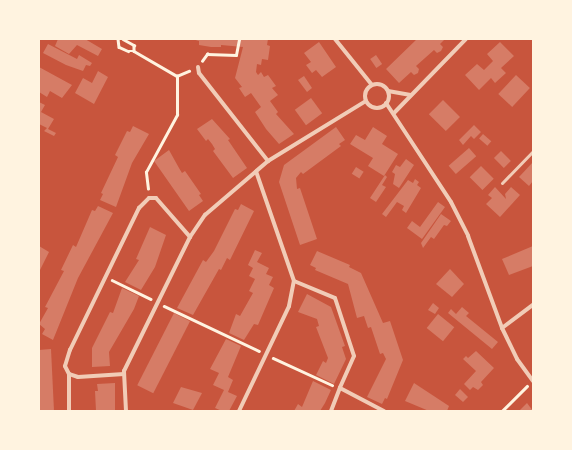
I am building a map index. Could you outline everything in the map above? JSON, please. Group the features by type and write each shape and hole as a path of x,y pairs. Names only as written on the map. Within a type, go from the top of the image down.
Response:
{"street":[{"path":"335,39 372,85"},
{"path":"394,113 466,39"},
{"path":"198,67 199,73 268,161"},
{"path":"366,101 365,93 372,85 379,84 388,91 411,95"},
{"path":"388,91 386,103 451,202 468,236 502,328 517,359 533,380"},
{"path":"126,411 124,374 190,237 213,206 268,161 366,101"},
{"path":"366,101 376,107 386,103"},
{"path":"239,411 289,306 294,281 256,171"},
{"path":"69,411 69,374 65,366 70,350 139,208 149,198 160,202 190,237"},
{"path":"294,281 335,298 354,356 331,411"},
{"path":"502,328 533,305"},
{"path":"69,374 78,376 124,374"},
{"path":"340,388 384,411"}],"lane":[{"path":"502,183 533,151"}],"path":[{"path":"119,39 119,47 128,51 134,50 177,76"},
{"path":"123,39 134,45 134,50"},
{"path":"177,76 198,67 207,54 236,55 239,39"},
{"path":"149,198 146,172 177,115 177,76"},
{"path":"105,277 340,388"},
{"path":"502,411 533,380"}],"building":[{"path":"58,39 85,39 102,49 98,56 77,45 69,54 55,46"},
{"path":"192,39 268,39 267,45 270,46 268,60 262,59 261,65 257,64 256,72 258,75 261,72 264,77 268,75 276,86 272,88 278,95 270,101 278,112 276,114 294,134 279,144 266,129 255,112 261,107 251,93 245,97 239,88 242,87 235,78 243,47 221,45 221,47 211,47 199,45 199,41"},
{"path":"417,39 445,39 440,44 443,47 441,51 437,53 434,50 416,66 419,69 418,73 414,75 411,72 399,83 386,69"},
{"path":"319,42 336,67 322,77 316,70 312,73 306,65 311,62 304,53"},
{"path":"500,42 514,56 501,68 506,73 495,83 491,78 479,90 465,75 477,64 484,70 493,61 487,54"},
{"path":"48,44 77,59 79,55 92,63 90,66 86,65 83,71 66,65 43,53"},
{"path":"376,55 382,64 376,68 370,59"},
{"path":"39,67 72,85 62,98 50,91 47,97 39,92"},
{"path":"98,71 108,77 94,104 75,93 83,78 92,83"},
{"path":"516,75 530,88 512,107 498,94"},
{"path":"304,76 312,88 307,92 298,80"},
{"path":"311,98 322,113 306,125 295,110"},
{"path":"443,100 460,117 446,131 429,114"},
{"path":"39,102 45,105 41,112 54,119 48,129 56,133 54,136 44,131 47,128 39,124"},
{"path":"212,119 230,139 228,140 247,168 233,178 213,151 215,149 212,144 208,139 206,141 197,129"},
{"path":"474,125 481,132 474,139 471,136 463,145 459,140"},
{"path":"133,126 149,134 132,163 116,207 100,200 103,194 101,193 118,157 115,155 127,131 130,132"},
{"path":"336,127 345,140 339,144 341,146 303,174 301,172 296,178 297,189 300,188 317,239 300,245 279,182 284,165"},
{"path":"373,127 387,136 382,144 398,154 384,176 368,166 373,158 350,144 356,135 365,140"},
{"path":"483,134 491,141 487,146 479,139"},
{"path":"469,148 476,156 456,174 449,166"},
{"path":"169,150 182,173 185,171 201,194 199,195 203,201 189,211 154,161"},
{"path":"501,151 511,161 504,168 494,158"},
{"path":"406,159 414,165 399,188 393,184 395,174 392,172 396,165 400,167"},
{"path":"533,162 533,181 529,186 519,177"},
{"path":"481,166 494,179 482,190 470,177"},
{"path":"356,167 364,172 359,179 352,174"},
{"path":"385,175 387,177 382,185 386,187 376,202 370,198"},
{"path":"415,179 419,182 417,185 421,188 406,213 402,210 404,206 397,202 386,217 382,214 408,180 413,183"},
{"path":"495,187 506,199 505,194 511,187 520,195 500,217 486,204 492,198 488,195"},
{"path":"438,202 445,207 422,239 407,228 412,221 420,227"},
{"path":"241,204 254,211 230,260 227,258 221,270 219,269 193,315 177,308 203,260 206,262 214,251 235,209 238,210"},
{"path":"98,206 113,213 78,278 53,340 42,334 45,329 39,324 48,308 45,307 64,271 61,270 73,245 76,247 92,210 95,211"},
{"path":"441,214 451,221 447,226 444,225 434,239 431,237 423,248 421,243"},
{"path":"150,227 166,235 155,267 141,290 125,282 139,260 136,259"},
{"path":"39,246 49,252 39,272"},
{"path":"533,246 533,266 509,275 502,259"},
{"path":"255,250 262,253 257,262 269,268 266,274 273,277 269,285 274,288 258,325 254,324 244,340 229,333 236,314 240,316 253,293 249,291 255,279 249,276 253,268 248,265"},
{"path":"317,251 350,265 349,267 361,273 383,323 390,321 403,360 387,399 385,398 382,404 367,397 386,359 383,353 380,354 371,327 368,328 364,316 357,318 348,284 315,270 316,268 310,265"},
{"path":"450,269 464,284 452,297 436,284"},
{"path":"122,288 139,296 134,309 109,352 110,366 92,367 92,348 110,312 113,313"},
{"path":"307,294 331,307 345,346 342,347 346,359 334,384 316,375 323,361 326,363 328,358 316,327 319,326 317,319 298,312"},
{"path":"433,303 439,308 435,314 428,310"},
{"path":"462,307 469,313 466,316 498,342 492,349 448,313 451,309 456,314"},
{"path":"174,313 190,321 153,393 137,385"},
{"path":"438,314 454,327 443,341 427,328"},
{"path":"226,339 241,346 228,377 233,380 228,392 237,396 229,411 222,411 215,408 224,390 213,385 219,373 210,369"},
{"path":"51,349 54,411 39,411 39,350"},
{"path":"476,351 494,368 481,382 483,385 478,390 473,387 470,390 464,384 476,371 463,359 466,356 468,358"},
{"path":"313,381 331,390 320,411 294,411 298,404 302,407"},
{"path":"115,383 115,411 96,411 95,391 98,391 97,384"},
{"path":"414,383 449,406 447,411 429,411 405,401"},
{"path":"181,387 202,393 193,410 173,403"},
{"path":"460,389 468,397 463,402 455,395"},
{"path":"527,403 533,411 519,411"}]}
